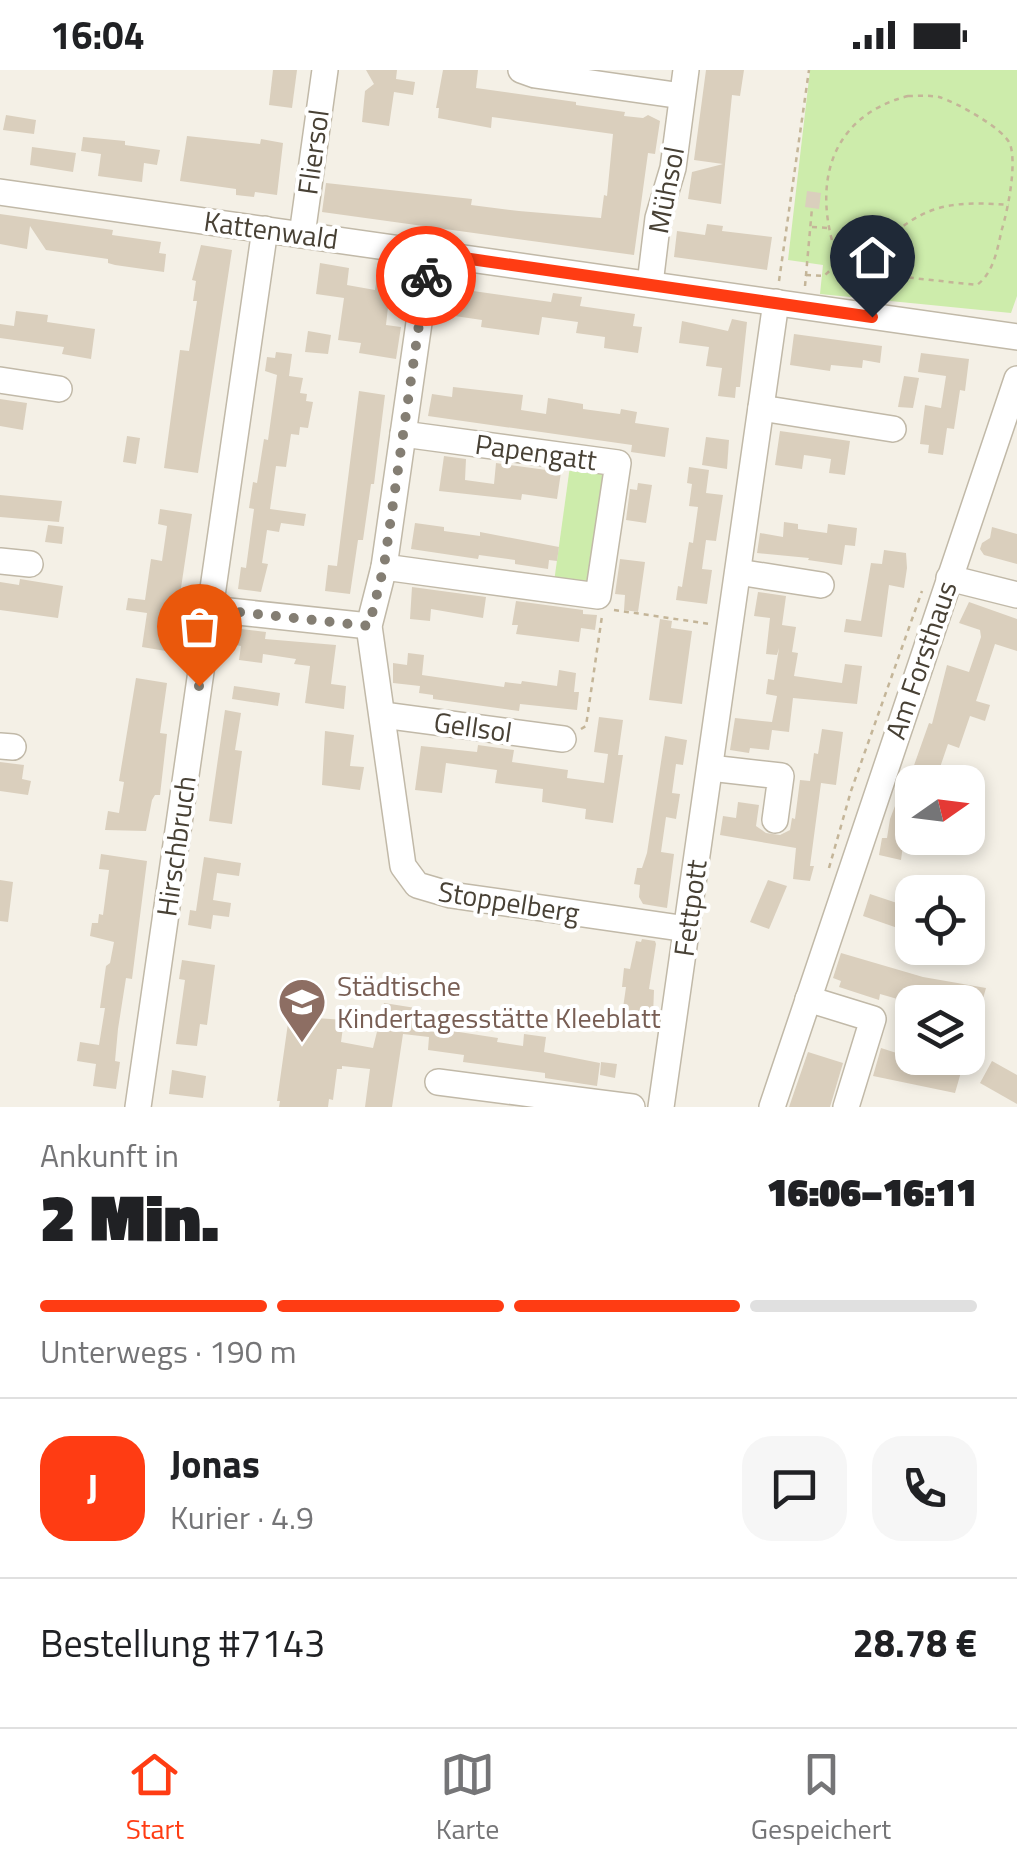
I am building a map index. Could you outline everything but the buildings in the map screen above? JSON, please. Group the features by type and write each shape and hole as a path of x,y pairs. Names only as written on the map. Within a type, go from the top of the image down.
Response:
{"street":[{"name":"Fliersol","path":"302,235 325,70"},
{"path":"521,70 536,76 682,96"},
{"name":"Mühsol","path":"650,284 658,218 672,168 686,70"},
{"name":"Kattenwald","path":"0,192 1017,337"},
{"name":"Hirschbruch","path":"138,1107 265,230"},
{"name":"Stoppelberg","path":"429,253 384,566 369,626 403,866 417,886 451,896 687,929"},
{"name":"Fettpott","path":"662,1107 776,302"},
{"path":"0,380 58,389"},
{"name":"Am Forsthaus","path":"772,1107 1017,380"},
{"path":"761,408 893,429"},
{"name":"Papengatt","path":"404,434 618,463 598,596"},
{"path":"0,560 30,564"},
{"path":"384,566 598,596"},
{"path":"738,572 821,585"},
{"path":"949,578 1017,594"},
{"path":"210,609 369,626"},
{"name":"Gellsol","path":"383,715 563,739"},
{"path":"710,768 782,767 776,820"},
{"path":"808,998 873,1018 846,1107"},
{"path":"438,1082 632,1107"}],"path":[{"path":"776,302 809,70"},
{"path":"908,96 936,96 960,106 1002,133 1010,145 1009,205 994,260 987,277 978,285 876,274 839,262 830,228 828,176 843,134 860,117 881,103 908,96"},
{"path":"857,266 900,226 944,205 966,201 1009,205"},
{"path":"808,262 812,208"},
{"path":"812,227 830,228"},
{"path":"806,275 824,276 839,262"},
{"path":"827,876 851,791 923,588"},
{"path":"598,596 607,610 731,628"},
{"path":"563,739 586,726 602,609 598,596"}],"green space":[{"path":"810,70 1017,70 1017,296 1011,313 820,294 823,265 788,260"},
{"path":"570,466 594,469 602,474 604,483 587,585 554,582"}],"way so far":[{"path":"199,686 210,609 369,626 384,566 426,276"}],"place":[{"name":"Städtische Kindertagesstätte Kleeblatt","path":"302,1044"}],"route":[{"path":"426,276 429,253 872,317"}]}
